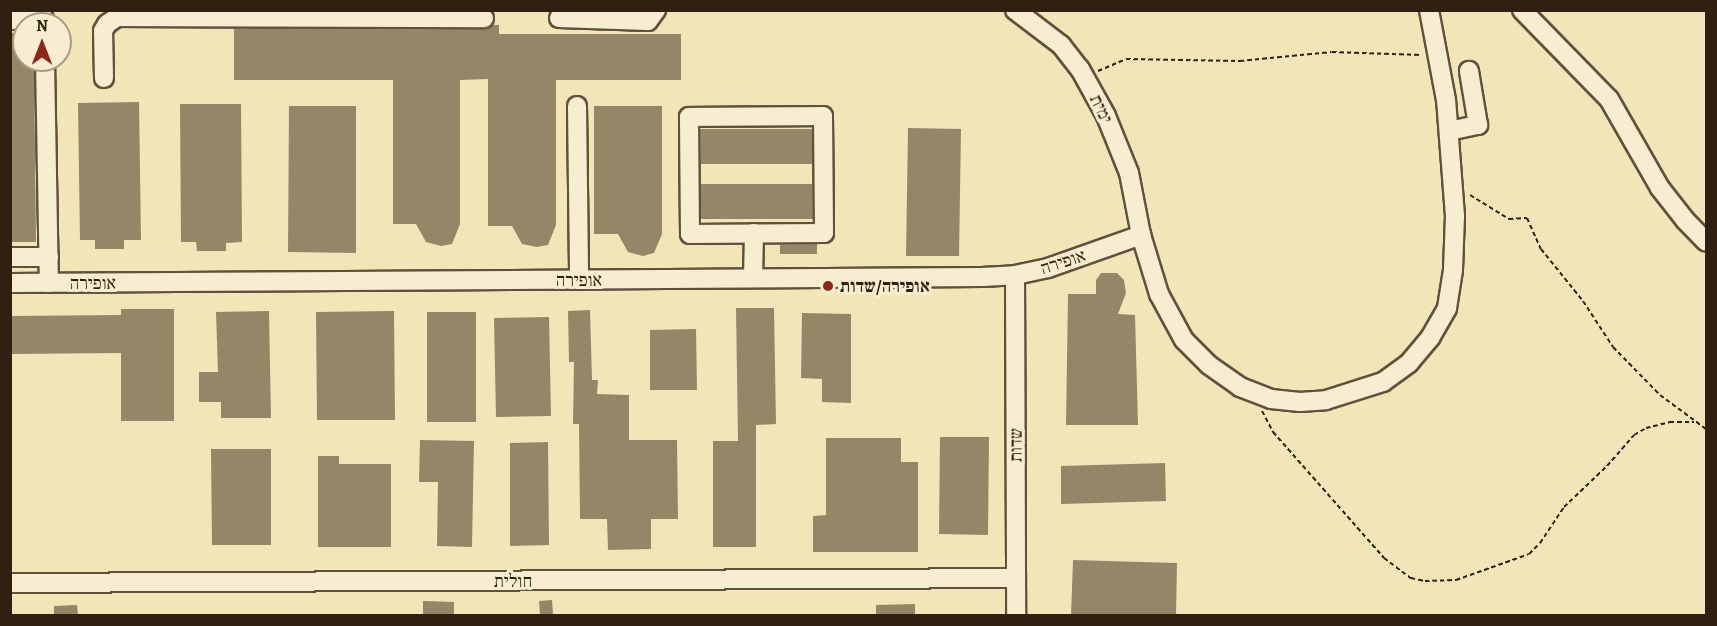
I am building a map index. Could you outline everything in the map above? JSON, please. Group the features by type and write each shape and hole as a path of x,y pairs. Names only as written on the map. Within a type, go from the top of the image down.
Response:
{"street":[{"path":"559,18 648,21 656,10"},
{"name":"ימית","path":"1015,10 1060,45 1084,77 1106,116 1129,173 1141,236 1159,294 1184,340 1209,365 1240,387 1271,399 1300,402 1326,400 1383,382 1410,363 1430,338 1447,308 1454,270 1453,192 1446,100 1432,13"},
{"path":"1522,10 1609,99 1660,188 1685,220 1707,242"},
{"path":"104,78 103,31 107,24 117,17 138,14 484,18"},
{"path":"1449,131 1478,125 1469,71"},
{"path":"45,72 49,283"},
{"path":"577,106 579,280"},
{"path":"823,116 824,233 754,233 690,234 689,117 823,116"},
{"path":"753,279 754,233"},
{"name":"אופירה","path":"10,283 753,279 1015,275 1048,268 1141,236"},
{"path":"10,257 49,257"},
{"name":"שדות","path":"1015,275 1016,615"},
{"name":"חולית","path":"10,583 1016,578"}],"path":[{"path":"1084,77 1125,59 1240,61 1332,52 1437,54"},
{"path":"1453,192 1465,192 1509,219 1527,218 1541,249 1583,301 1613,347 1660,395 1694,422 1707,429"},
{"path":"1262,411 1273,432 1384,558 1411,578 1425,581 1456,580 1529,554 1540,543 1564,507 1607,466 1635,435 1647,428 1670,422 1694,422"}],"building":[{"path":"492,25 499,25 499,34 681,34 681,80 556,80 556,225 548,245 537,247 522,244 512,226 488,226 488,79 460,80 460,224 452,244 441,246 426,242 416,224 393,224 393,80 234,80 234,29 484,29"},
{"path":"10,33 12,33 12,72 34,72 36,242 10,242"},
{"path":"139,102 141,240 124,240 124,249 95,249 95,240 80,240 78,103"},
{"path":"180,104 241,104 242,242 226,243 226,251 197,251 196,242 181,242"},
{"path":"289,106 356,106 356,253 288,252"},
{"path":"594,106 662,106 662,234 654,253 643,256 628,252 618,234 594,234"},
{"path":"908,128 961,129 959,256 906,256"},
{"path":"700,129 812,129 812,164 701,164"},
{"path":"701,184 812,184 813,219 701,219"},
{"path":"817,244 817,254 780,254 780,245"},
{"path":"1101,273 1117,273 1124,280 1126,293 1118,314 1135,315 1138,425 1066,425 1068,294 1096,294 1096,280"},
{"path":"736,308 774,308 776,424 756,425 756,547 713,547 713,441 738,441"},
{"path":"121,309 174,309 174,421 121,421 121,353 10,354 10,316 121,315"},
{"path":"590,310 592,380 598,380 597,394 629,395 629,440 677,440 678,519 651,519 651,549 608,550 607,519 580,519 579,424 573,424 574,362 569,362 568,311"},
{"path":"269,311 271,418 221,418 221,402 199,402 199,372 218,372 216,312"},
{"path":"394,311 395,420 317,420 316,312"},
{"path":"427,312 476,312 476,422 427,422"},
{"path":"802,313 851,314 851,403 822,402 822,379 801,378"},
{"path":"549,317 551,416 496,417 494,318"},
{"path":"696,329 697,390 650,390 650,330"},
{"path":"940,437 989,437 988,535 939,534"},
{"path":"826,438 901,438 901,462 918,462 918,552 813,552 813,516 826,515"},
{"path":"420,440 474,441 472,547 437,546 438,482 419,482"},
{"path":"548,442 549,545 510,546 510,443"},
{"path":"211,449 271,449 271,545 212,545"},
{"path":"318,456 339,456 339,464 391,464 391,547 318,547"},
{"path":"1165,463 1166,501 1061,504 1061,466"},
{"path":"1073,560 1177,563 1176,615 1071,615"},
{"path":"552,600 553,615 540,615 539,601"},
{"path":"423,601 454,602 454,615 423,615"},
{"path":"915,604 915,615 876,615 876,605"},
{"path":"77,605 78,615 54,615 54,606"}],"place":[{"name":"אופירה/שדות","path":"828,286"}]}
